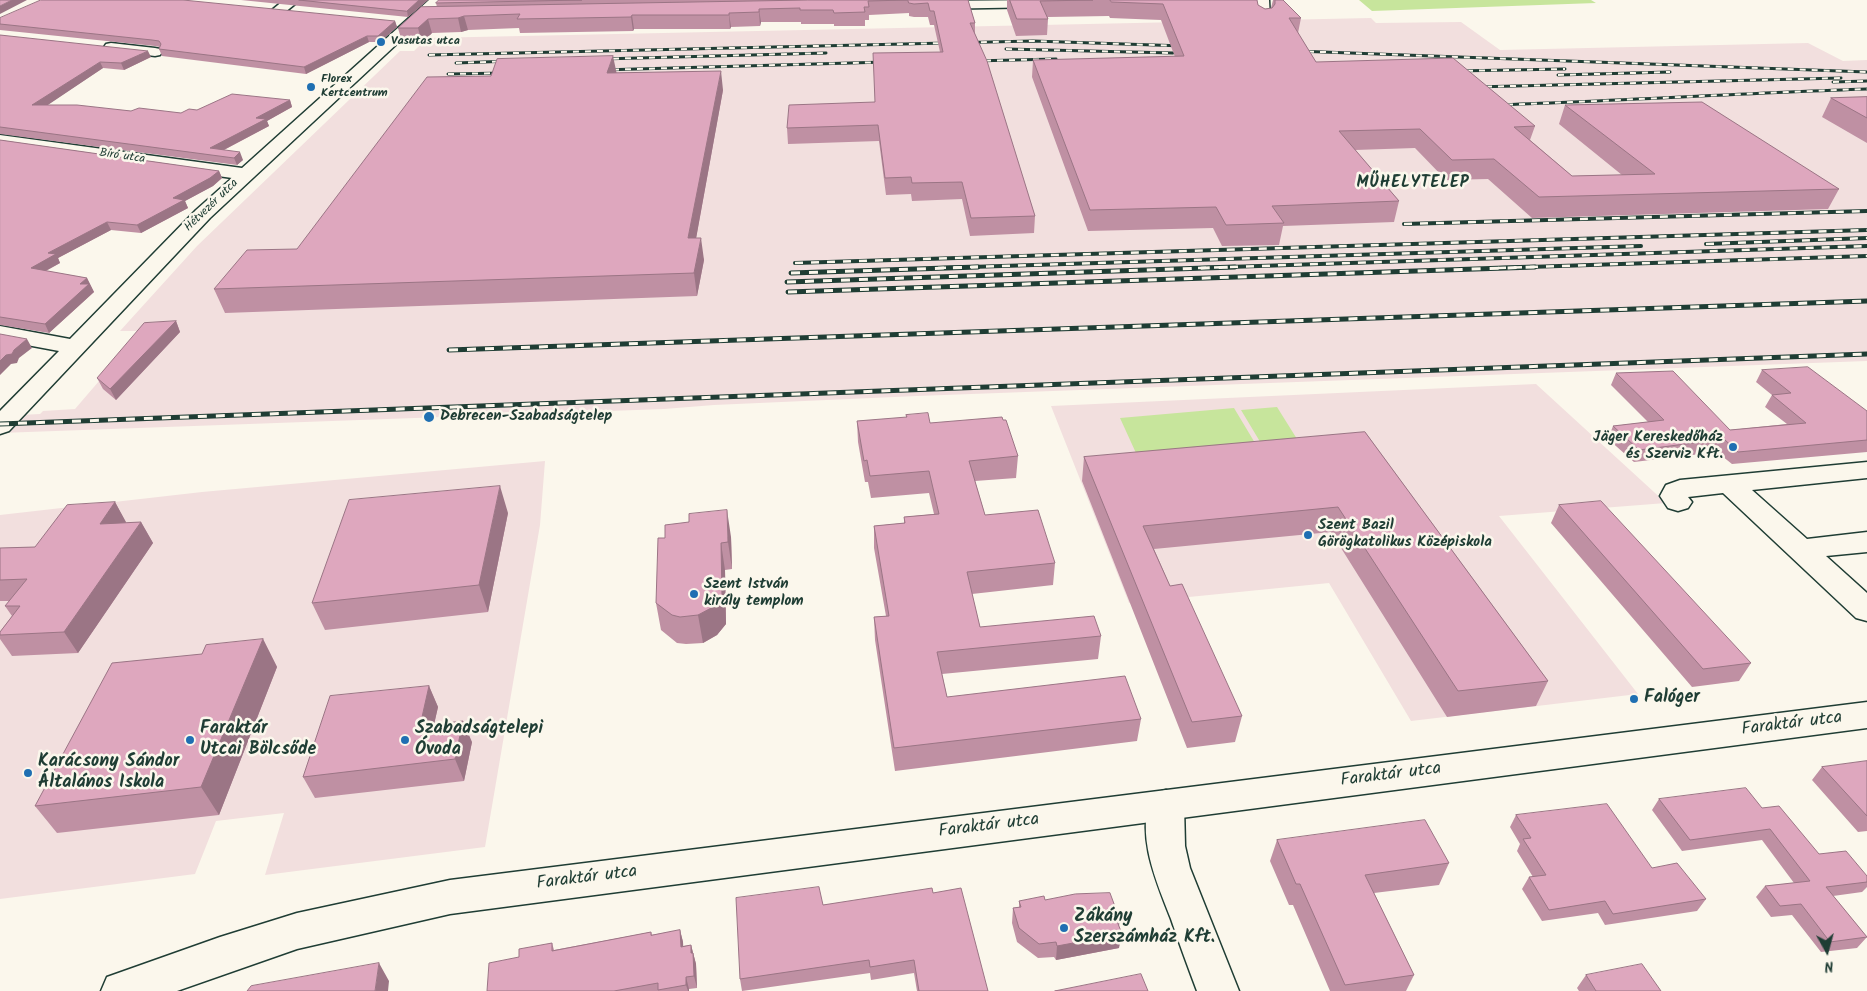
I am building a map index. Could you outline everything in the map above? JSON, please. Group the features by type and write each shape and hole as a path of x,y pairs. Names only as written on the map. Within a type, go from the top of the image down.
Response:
{"street":[{"path":"1262,0 1263,20"},
{"path":"920,6 1058,3"},
{"path":"275,10 295,6"},
{"path":"390,21 426,13"},
{"name":"Hétvezér utca","path":"0,426 171,246 245,174 426,13"},
{"path":"97,46 156,52"},
{"name":"Bíró utca","path":"0,140 245,174"},
{"path":"0,333 76,347"},
{"path":"1678,502 1674,496 1676,491 1680,489 1867,470"},
{"path":"1729,484 1867,610"},
{"path":"1800,549 1867,542"},
{"name":"Faraktár utca","path":"122,991 203,961 297,931 450,897 1867,715"},
{"path":"1166,805 1166,846 1171,868 1218,991"}],"shaded area":[{"path":"1371,18 1376,23 1461,22 1500,50 1808,43 1843,61 1867,60 1867,361 917,396 664,409 0,433 0,416 40,414 43,411 75,409 142,331 120,331 197,246 400,51 414,51 427,38"},
{"name":"Szent Bazil Görögkatolikus Középiskola","path":"1536,384 1666,503 1499,516 1638,694 1411,721 1329,583 1129,603 1051,406"},
{"path":"545,461 540,525 485,847 265,875 284,813 216,821 195,874 0,899 0,515 202,492"}],"green space":[{"path":"1359,0 1591,0 1596,3 1372,11"},
{"path":"1277,407 1302,447 1265,450 1241,410"},
{"path":"1234,408 1261,453 1141,464 1120,418"}],"building":[{"path":"0,0 12,0 0,6"},
{"path":"41,0 183,0 395,21 378,36 367,36 304,67 159,49 161,44 159,41 152,40 0,24 0,18"},
{"path":"299,0 419,0 407,11"},
{"path":"439,0 582,0 436,3"},
{"path":"907,0 868,1 869,7 864,7 865,12 834,13 833,10 800,10 800,8 759,9 759,12 729,13 729,15 632,15 631,17 517,19 520,14 428,19 418,28 398,28 421,7"},
{"path":"908,0 968,0 975,23 970,23 987,61 1035,216 971,218 962,182 912,183 911,177 885,178 878,125 787,128 789,105 875,102 873,53 943,52 934,11 930,11 928,3 914,4 909,3"},
{"path":"1010,0 1093,0 1040,1 1048,19 1017,19"},
{"path":"1110,0 1257,0 1258,5 1265,9 1272,8 1275,0 1283,0 1301,18 1289,18 1316,62 1453,58 1535,126 1514,127 1572,176 1655,174 1565,105 1702,102 1839,189 1539,197 1494,159 1452,160 1420,129 1339,131 1399,201 1272,206 1284,223 1226,225 1216,207 1090,210 1033,60 1184,56 1163,4 1112,2"},
{"path":"0,35 148,51 121,63 100,62 32,105 77,105 131,111 139,108 181,113 189,109 197,110 232,94 290,100 256,118 266,119 210,148 240,152 234,158 0,127"},
{"path":"613,56 607,73 721,71 688,238 701,238 694,273 214,289 247,250 297,249 427,77 491,76 497,59"},
{"path":"1867,97 1867,118 1831,98"},
{"path":"0,140 219,171 173,198 184,200 137,225 107,222 48,253 56,254 31,268 87,278 80,284 89,284 45,324 0,317"},
{"path":"176,321 110,389 97,378 144,323"},
{"path":"0,334 27,339 12,354 6,355 0,361"},
{"path":"1808,367 1867,411 1867,440 1738,452 1724,439 1639,450 1613,426 1664,420 1616,373 1673,371 1730,430 1806,423 1772,395 1791,393 1762,370"},
{"path":"928,413 930,423 1002,417 1003,420 1006,420 1018,456 969,461 985,515 1038,510 1055,563 967,572 980,627 1094,616 1101,636 937,652 947,697 1125,676 1141,719 894,748 874,617 889,616 874,526 905,523 904,517 939,514 929,471 870,476 867,460 864,461 857,421 907,417 906,415"},
{"path":"1365,432 1548,681 1458,691 1338,507 1143,526 1170,586 1182,584 1242,716 1192,722 1084,457"},
{"path":"500,486 479,585 312,603 349,500"},
{"path":"1601,501 1751,663 1703,669 1559,505"},
{"path":"115,502 100,524 141,522 64,632 0,635 0,632 20,606 5,606 27,579 0,580 0,548 35,547 67,505"},
{"name":"Szent István király templom","path":"727,510 728,542 721,543 722,596 713,607 698,615 680,617 672,615 656,603 658,538 665,538 665,525 689,522 689,514"},
{"path":"263,639 201,787 35,806 112,663 202,654 206,645"},
{"path":"429,686 420,726 463,721 455,759 303,777 330,696"},
{"path":"1867,761 1867,816 1822,767"},
{"path":"1746,788 1762,808 1779,806 1819,854 1846,851 1867,876 1867,882 1826,887 1867,937 1830,942 1801,904 1780,906 1765,886 1810,881 1770,829 1690,840 1659,799"},
{"path":"1607,804 1652,868 1677,863 1706,899 1613,914 1605,901 1549,910 1529,877 1546,875 1523,839 1531,838 1516,815"},
{"path":"1425,820 1449,863 1365,875 1414,975 1345,985 1300,884 1296,884 1277,840"},
{"path":"819,887 823,905 932,888 933,893 961,888 988,991 919,991 914,960 870,967 869,960 740,979 736,898"},
{"name":"Zákány Szerszámház Kft.","path":"1110,893 1120,920 1117,921 1122,934 1057,946 1056,942 1039,944 1019,928 1013,908 1021,907 1019,901 1044,896 1045,900 1075,894"},
{"path":"680,930 681,947 691,945 691,953 693,953 694,976 686,977 686,985 658,990 658,983 614,991 487,991 489,963 519,957 519,949 552,943 552,951 651,932 651,935"},
{"path":"379,963 375,991 247,991 251,986"},
{"path":"1642,964 1661,991 1596,991 1586,975"},
{"path":"1141,974 1148,991 1055,991"}],"railway":[{"path":"429,55 1033,41 1184,46"},
{"path":"1006,49 1173,53"},
{"path":"1296,51 1867,72"},
{"path":"601,59 826,53"},
{"path":"973,61 1056,59"},
{"path":"456,63 511,61"},
{"path":"601,70 886,62"},
{"path":"1455,71 1565,69"},
{"path":"1558,75 1670,72"},
{"path":"448,74 506,73"},
{"path":"1474,87 1841,78"},
{"path":"1833,82 1867,81"},
{"path":"1495,105 1867,89"},
{"path":"1404,224 1867,211"},
{"path":"795,263 1867,230"},
{"path":"1706,244 1867,238"},
{"path":"938,268 1641,246"},
{"path":"1198,268 1867,246"},
{"path":"1498,268 1867,256"},
{"path":"791,273 978,267"},
{"path":"787,282 1235,267"},
{"path":"788,292 1535,267"},
{"path":"449,350 1867,301"},
{"path":"0,424 1867,354"}],"place":[{"name":"Vasutas utca","path":"381,42"},
{"name":"Florex Kertcentrum","path":"311,87"},
{"name":"Debrecen-Szabadságtelep","path":"429,417"},
{"name":"Jäger Kereskedőház és Szerviz Kft.","path":"1733,447"},
{"name":"Szent Bazil Görögkatolikus Középiskola","path":"1308,535"},
{"name":"Szent István király templom","path":"694,594"},
{"name":"Falóger","path":"1634,699"},
{"name":"Faraktár Utcai Bölcsőde","path":"190,740"},
{"name":"Szabadságtelepi Óvoda","path":"405,740"},
{"name":"Karácsony Sándor Általános Iskola","path":"28,773"},
{"name":"Zákány Szerszámház Kft.","path":"1064,928"}],"district":[{"name":"MŰHELYTELEP","path":"1413,184"}]}
